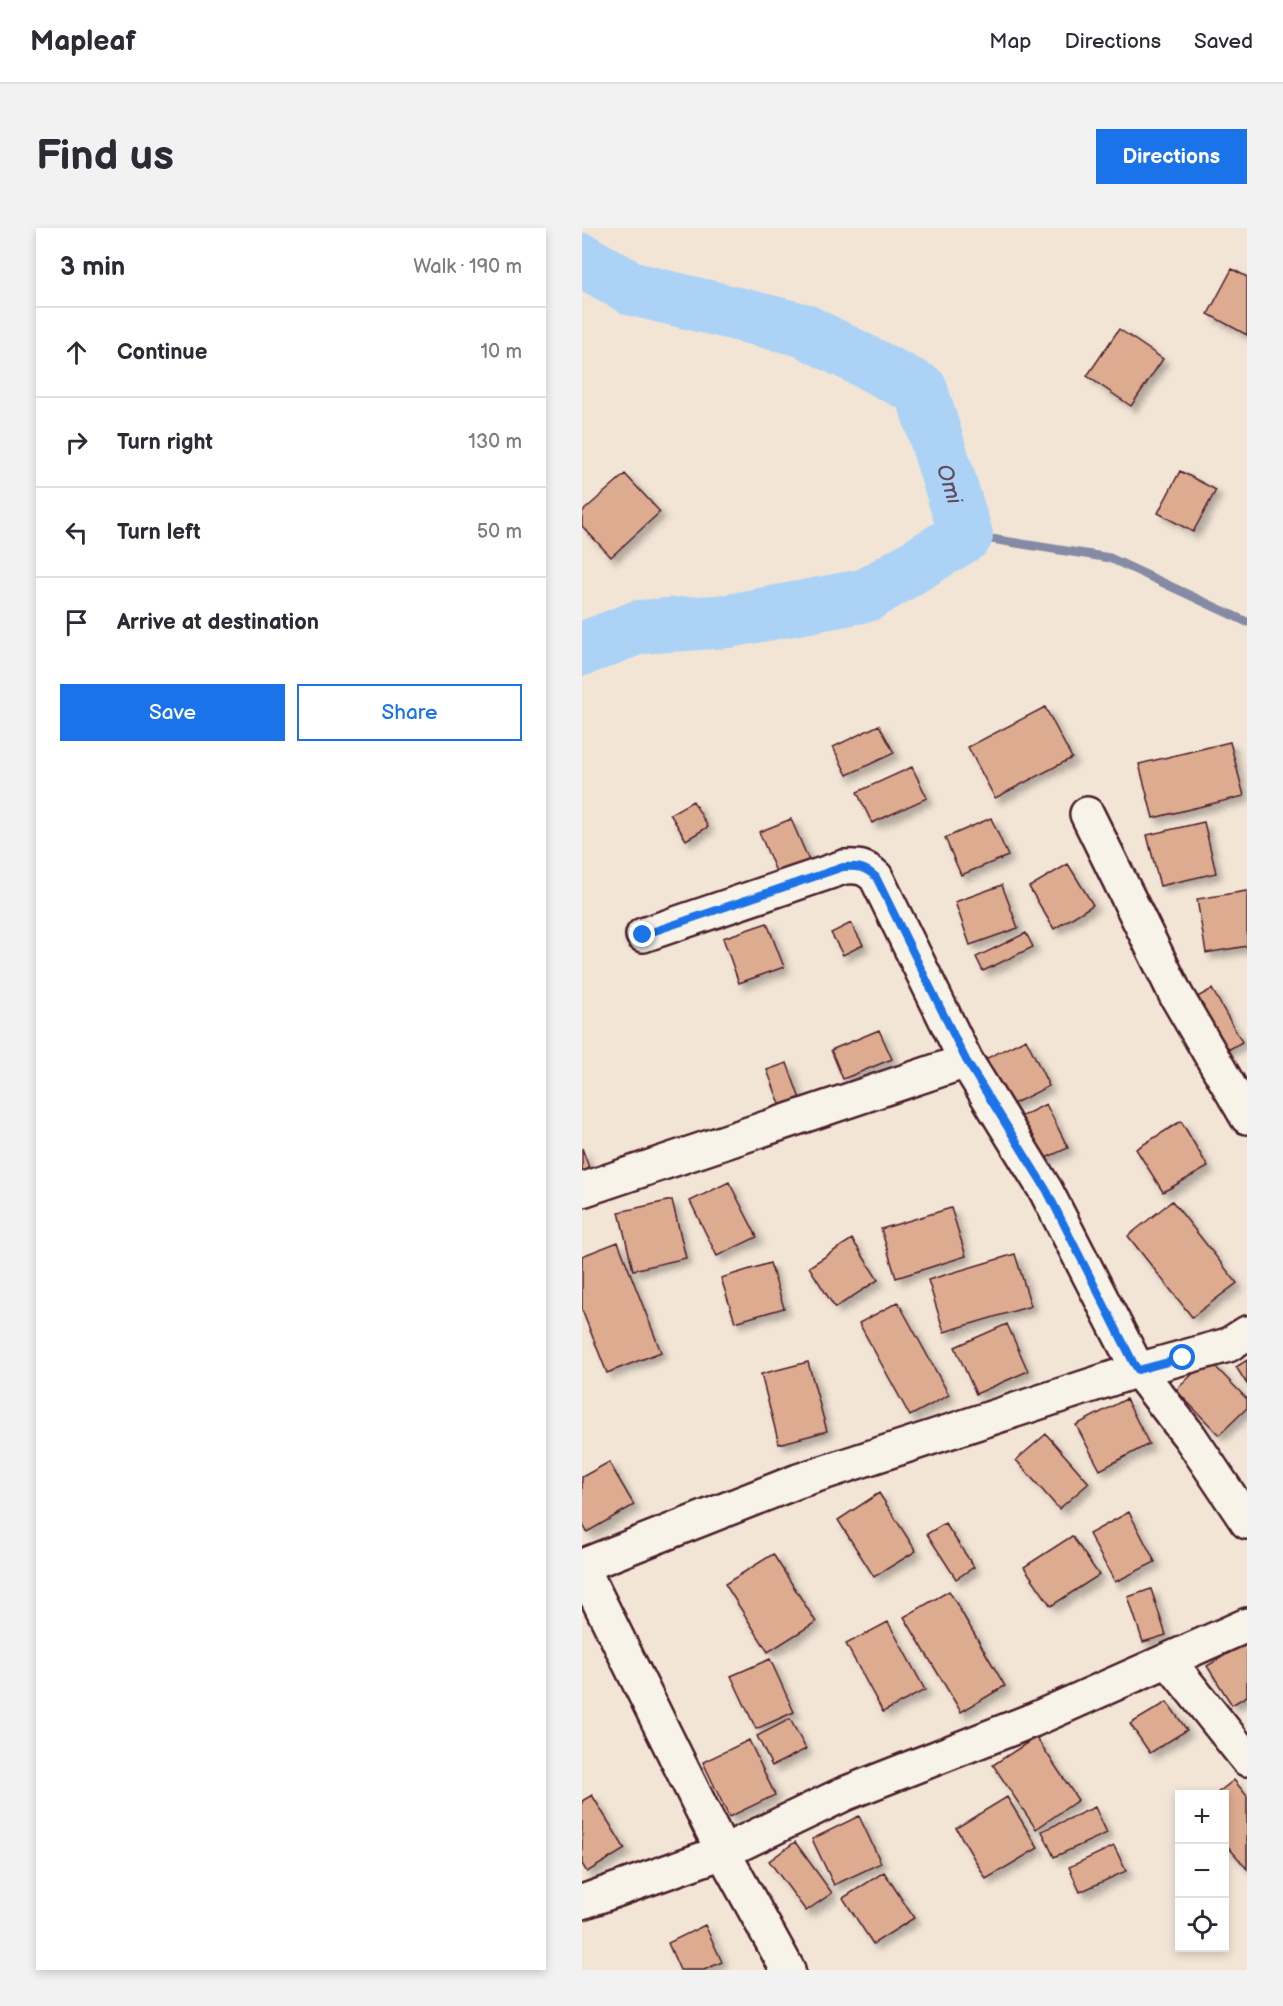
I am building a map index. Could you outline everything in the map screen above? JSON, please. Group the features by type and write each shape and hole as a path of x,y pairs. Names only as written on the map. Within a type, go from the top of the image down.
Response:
{"street":[{"path":"1087,814 1176,994 1247,1117"},
{"path":"643,935 843,867 860,866 876,877 966,1060 1047,1191 1138,1370 1190,1437 1247,1522"},
{"path":"582,1190 966,1060"},
{"path":"788,1970 723,1852 582,1567 798,1481 1138,1370 1228,1345 1247,1333"},
{"path":"582,1902 723,1852 844,1794 1033,1720 1247,1625"},
{"path":"1168,1660 1247,1759"}],"building":[{"path":"1232,269 1247,277 1247,335 1208,314"},
{"path":"1119,329 1163,359 1131,406 1087,376"},
{"path":"1180,471 1216,490 1193,532 1158,513"},
{"path":"625,474 660,512 611,557 582,526 582,512"},
{"path":"1045,707 1072,758 995,798 968,747"},
{"path":"879,725 894,753 847,775 833,747"},
{"path":"1230,742 1244,796 1153,818 1139,764"},
{"path":"912,767 927,798 872,823 857,792"},
{"path":"693,801 708,827 686,840 670,814"},
{"path":"991,818 1008,856 961,875 945,838"},
{"path":"791,819 810,863 778,876 759,832"},
{"path":"1204,822 1216,873 1160,886 1147,835"},
{"path":"1068,864 1093,905 1054,929 1029,887"},
{"path":"1002,885 1018,928 970,945 955,902"},
{"path":"1247,891 1247,946 1206,953 1197,899"},
{"path":"767,923 784,967 739,983 723,938"},
{"path":"851,923 863,945 843,955 831,933"},
{"path":"1026,933 1033,947 983,971 976,957"},
{"path":"1212,989 1242,1042 1221,1054 1190,1001"},
{"path":"879,1030 892,1059 843,1079 831,1050"},
{"path":"1026,1039 1049,1086 1001,1110 977,1063"},
{"path":"787,1063 805,1113 786,1120 767,1070"},
{"path":"1046,1104 1068,1148 1039,1161 1018,1118"},
{"path":"1181,1121 1208,1167 1163,1192 1136,1149"},
{"path":"582,1148 590,1170 582,1173"},
{"path":"729,1182 757,1237 717,1256 690,1201"},
{"path":"672,1200 686,1258 633,1270 619,1212"},
{"path":"1172,1201 1237,1283 1192,1317 1128,1236"},
{"path":"951,1208 966,1256 896,1278 881,1229"},
{"path":"852,1239 878,1280 835,1308 809,1267"},
{"path":"618,1242 661,1352 607,1373 582,1310 582,1256"},
{"path":"1015,1254 1031,1306 944,1332 928,1280"},
{"path":"770,1263 784,1308 735,1322 721,1278"},
{"path":"898,1302 949,1395 910,1416 859,1323"},
{"path":"1007,1324 1028,1371 976,1394 955,1347"},
{"path":"1208,1359 1247,1399 1247,1408 1219,1435 1176,1390"},
{"path":"1247,1360 1247,1384 1236,1367"},
{"path":"808,1362 827,1431 779,1444 761,1374"},
{"path":"1126,1399 1149,1444 1100,1470 1076,1425"},
{"path":"1046,1434 1089,1483 1059,1509 1016,1460"},
{"path":"609,1462 634,1505 587,1532 582,1523 582,1477"},
{"path":"879,1493 916,1551 874,1577 838,1520"},
{"path":"1129,1512 1155,1562 1115,1582 1089,1534"},
{"path":"945,1523 974,1567 956,1579 927,1534"},
{"path":"1072,1536 1099,1575 1051,1606 1024,1567"},
{"path":"773,1554 816,1622 768,1652 725,1584"},
{"path":"1151,1589 1166,1635 1143,1642 1128,1597"},
{"path":"949,1591 1005,1686 961,1712 904,1617"},
{"path":"888,1622 925,1690 883,1712 846,1644"},
{"path":"1247,1642 1247,1696 1232,1705 1207,1666"},
{"path":"770,1659 794,1712 756,1729 731,1676"},
{"path":"1167,1702 1187,1730 1150,1753 1130,1724"},
{"path":"790,1719 806,1749 772,1766 757,1736"},
{"path":"1036,1737 1078,1800 1036,1829 993,1765"},
{"path":"749,1740 775,1795 729,1817 703,1762"},
{"path":"1234,1780 1247,1796 1247,1869 1229,1848 1229,1790 1221,1790"},
{"path":"592,1795 625,1849 587,1872 582,1864 582,1801"},
{"path":"1007,1797 1038,1848 986,1879 956,1828"},
{"path":"1095,1807 1107,1833 1054,1857 1042,1831"},
{"path":"859,1816 881,1863 834,1885 812,1839"},
{"path":"795,1842 832,1893 806,1911 769,1861"},
{"path":"1114,1846 1126,1871 1080,1892 1069,1867"},
{"path":"884,1872 914,1918 873,1944 843,1898"},
{"path":"705,1925 722,1962 704,1970 680,1970 668,1943"}],"waterway":[{"name":"Omi","path":"582,260 633,289 803,330 921,390 966,535 867,595 729,621 639,627 582,649"},
{"path":"966,535 1110,558 1247,622"}],"route":[{"path":"643,935 843,867 860,866 868,870 876,877 966,1060 1047,1191 1138,1370 1183,1358"}]}
